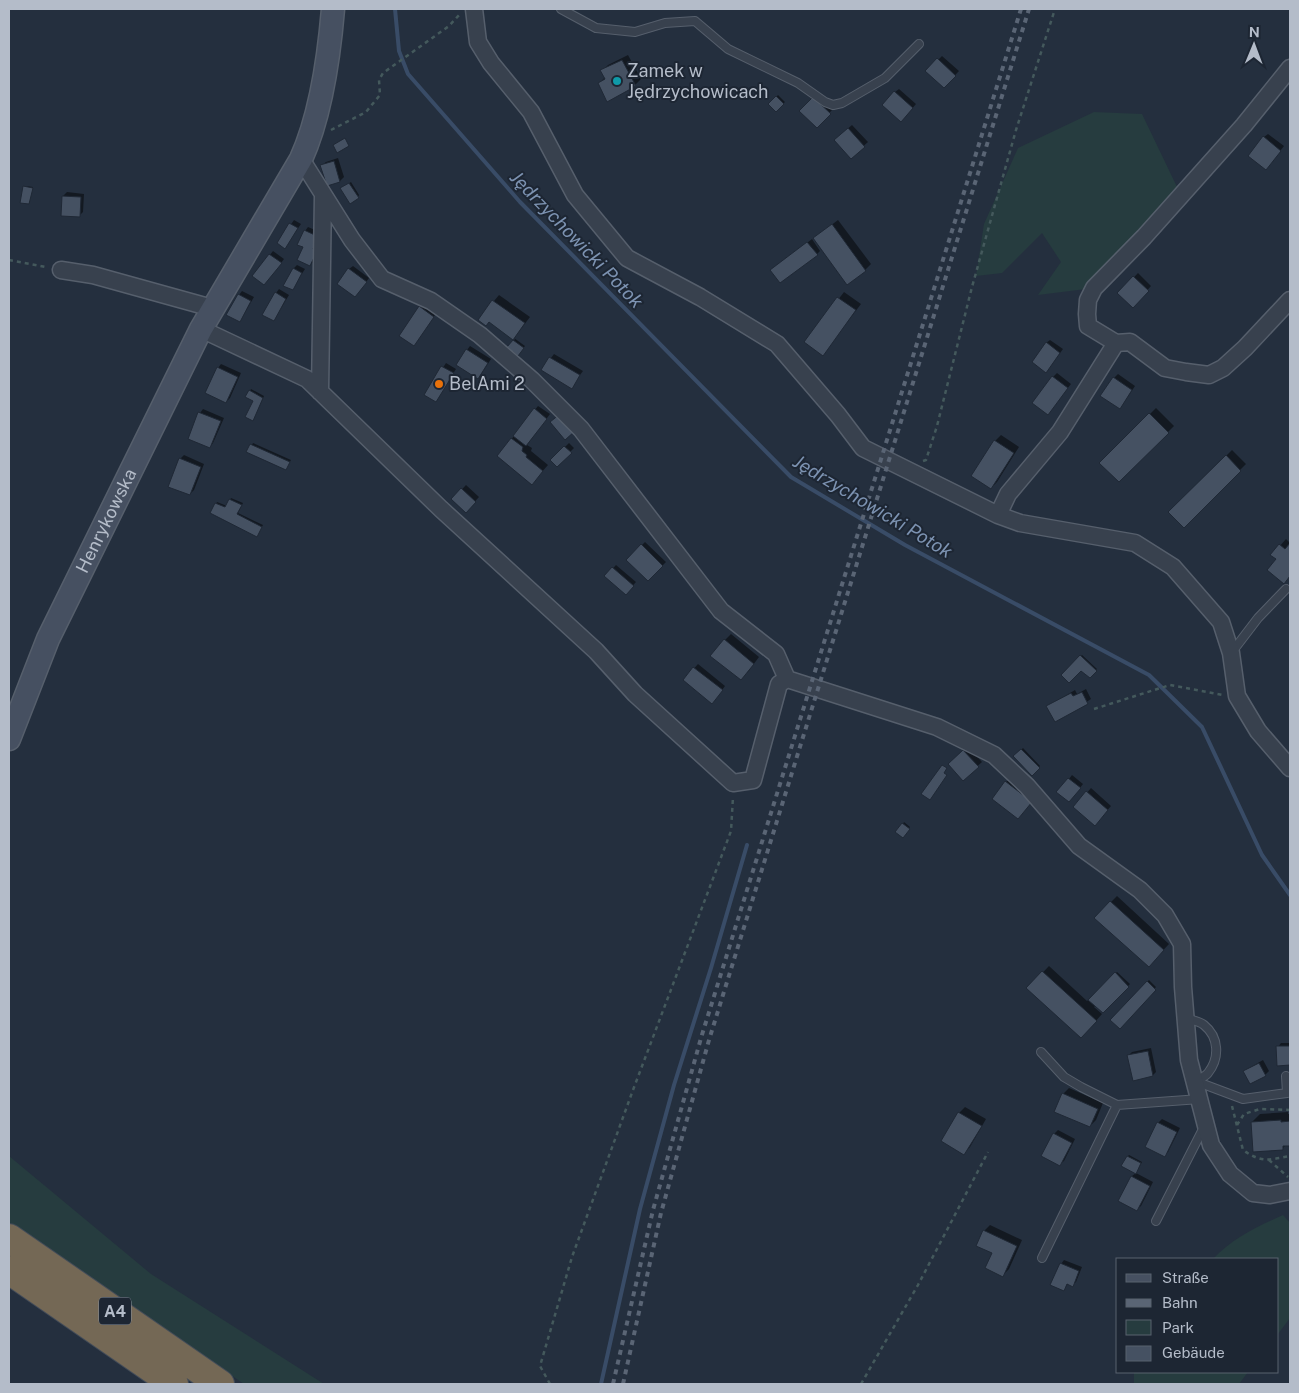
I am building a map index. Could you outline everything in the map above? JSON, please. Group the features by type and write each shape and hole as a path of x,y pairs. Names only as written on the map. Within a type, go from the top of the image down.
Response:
{"highway":[{"name":"A4","path":"9,1238 220,1384"},
{"name":"A4","path":"9,1270 174,1384"}],"main road":[{"name":"Henrykowska","path":"9,739 48,639 201,329 305,150 329,55 333,9"}],"street":[{"path":"471,10 478,42 491,64 531,112 575,195 627,258 700,297 777,344 838,415 863,448 903,469 1020,523 1135,543 1173,567 1221,622 1231,653 1237,696 1258,731 1290,768"},
{"path":"1290,68 1244,125 1144,237 1094,288 1088,300 1088,326 1116,344 1130,342 1165,368 1209,374 1223,368 1290,300"},
{"path":"305,150 323,196 352,240 382,279 431,301 480,336 532,380 581,428 721,611 776,654 788,679 937,727 994,755 1027,786 1079,846 1140,890 1166,915 1182,944 1189,1060 1211,1145 1230,1174 1253,1193 1270,1195 1290,1191"},
{"path":"320,392 323,196"},
{"path":"61,270 93,275 212,308"},
{"path":"201,329 307,379 441,509 596,651 636,694 733,782 753,780 779,684 788,679"},
{"path":"998,514 1008,494 1060,432 1116,344"}],"lane":[{"path":"561,9 596,28 635,32 664,23 695,21 728,49 798,83 833,105 842,104 885,78 919,44"},
{"path":"1231,653 1258,618 1286,589"},
{"path":"1186,1018 1203,1024 1214,1036 1217,1050 1216,1062 1207,1075 1195,1081"},
{"path":"1041,1052 1064,1077 1117,1105 1200,1099"},
{"path":"1195,1081 1243,1099 1287,1093 1286,1076"},
{"path":"1042,1258 1117,1105"},
{"path":"1156,1222 1206,1123"}],"path":[{"path":"903,469 926,460 937,426 972,287 1016,130 1056,9"},
{"path":"305,150 366,112 380,95 379,80 383,73 471,10"},
{"path":"9,260 61,270"},
{"path":"1094,709 1170,685 1224,696 1237,696"},
{"path":"550,1384 540,1366 572,1257 731,831 733,782"},
{"path":"1224,1091 1233,1107 1243,1150 1255,1158 1269,1160 1290,1156"},
{"path":"1237,1126 1244,1114 1260,1109 1290,1110"},
{"path":"862,1384 918,1285 988,1152"},
{"path":"1269,1160 1290,1179"}],"green space":[{"path":"1094,112 1142,114 1178,189 1094,288 1038,295 1061,262 1042,233 1002,273 976,276 984,224 1018,148"},
{"path":"9,1156 151,1274 324,1384 244,1384 9,1222"},
{"path":"1283,1215 1290,1223 1290,1318 1279,1333 1279,1258 1214,1258 1237,1239"},
{"path":"1134,1373 1247,1373 1239,1384 1134,1384"}],"building":[{"path":"937,58 956,76 944,88 925,71"},
{"name":"Zamek w Jędrzychowicach","path":"622,60 636,86 607,102 598,83 605,79 600,70"},
{"path":"894,91 913,108 901,122 882,105"},
{"path":"776,96 784,104 776,112 768,104"},
{"path":"813,97 831,114 817,128 799,111"},
{"path":"848,128 865,147 851,159 834,140"},
{"path":"1263,136 1281,151 1266,170 1248,156"},
{"path":"345,138 349,146 337,153 333,145"},
{"path":"334,161 340,182 327,186 320,165"},
{"path":"349,183 359,198 350,204 340,188"},
{"path":"23,186 33,188 29,204 20,203"},
{"path":"62,196 81,197 80,217 61,216"},
{"path":"289,223 298,228 285,249 277,243"},
{"path":"832,224 866,271 847,285 813,238"},
{"path":"304,230 319,237 313,249 317,251 310,266 297,260 303,247 297,245"},
{"path":"807,242 818,255 780,283 770,270"},
{"path":"269,254 282,263 264,285 252,276"},
{"path":"293,268 302,273 293,290 283,286"},
{"path":"348,268 367,282 355,297 337,284"},
{"path":"1133,276 1149,291 1133,308 1117,293"},
{"path":"275,292 286,299 274,321 262,315"},
{"path":"238,294 251,301 240,322 226,315"},
{"path":"837,297 856,310 823,356 804,342"},
{"path":"492,300 525,323 513,340 489,322 486,326 478,320"},
{"path":"419,306 434,317 414,346 399,336"},
{"path":"513,340 524,348 518,356 507,347"},
{"path":"1046,342 1060,353 1046,373 1032,362"},
{"path":"466,349 488,363 478,379 456,365"},
{"path":"549,357 580,375 572,389 541,370"},
{"name":"BelAmi 2","path":"441,366 454,373 436,402 424,395"},
{"path":"217,367 238,377 226,403 205,393"},
{"path":"1052,376 1068,388 1048,415 1032,403"},
{"path":"1113,377 1132,390 1120,409 1100,396"},
{"path":"249,390 263,398 253,421 245,417 253,401 245,397"},
{"path":"534,408 547,419 526,446 513,436"},
{"path":"198,412 221,421 210,448 188,439"},
{"path":"1149,413 1169,433 1119,482 1099,463"},
{"path":"560,414 575,431 565,440 550,422"},
{"path":"511,438 523,447 522,451 527,455 526,457 543,471 532,485 497,456"},
{"path":"994,440 1014,453 991,489 971,476"},
{"path":"250,444 290,462 286,470 246,452"},
{"path":"564,446 572,453 557,467 550,460"},
{"path":"1226,455 1241,471 1184,528 1168,512"},
{"path":"179,458 201,467 190,495 168,487"},
{"path":"461,488 476,502 466,513 451,499"},
{"path":"229,499 242,505 237,514 262,527 257,537 210,513 215,503 225,507"},
{"path":"1290,543 1290,576 1284,584 1267,570 1276,559 1270,555 1279,544 1285,549"},
{"path":"641,544 663,566 648,581 626,560"},
{"path":"612,567 634,586 626,595 604,576"},
{"path":"724,639 754,664 741,680 710,656"},
{"path":"1080,655 1097,671 1090,678 1081,671 1069,683 1061,675"},
{"path":"693,667 723,690 712,704 683,680"},
{"path":"1082,692 1088,704 1055,722 1046,706 1071,693 1073,696"},
{"path":"1021,749 1040,768 1032,776 1013,756"},
{"path":"963,750 979,767 963,781 948,764"},
{"path":"942,765 947,768 944,773 947,775 930,800 921,794"},
{"path":"1068,778 1081,788 1069,802 1056,792"},
{"path":"1005,781 1032,802 1018,819 992,799"},
{"path":"1086,791 1108,810 1095,826 1073,807"},
{"path":"902,823 910,829 903,838 895,832"},
{"path":"1110,901 1164,950 1149,967 1094,918"},
{"path":"1042,971 1097,1021 1081,1038 1026,988"},
{"path":"1115,972 1129,987 1103,1013 1088,1000"},
{"path":"1147,981 1156,990 1120,1029 1110,1020"},
{"path":"1276,1046 1290,1046 1290,1065 1277,1066"},
{"path":"1148,1051 1153,1076 1133,1081 1127,1055"},
{"path":"1259,1063 1266,1076 1250,1084 1243,1071"},
{"path":"1062,1093 1098,1109 1090,1127 1054,1112"},
{"path":"958,1112 982,1126 964,1155 941,1141"},
{"path":"1281,1120 1281,1122 1290,1121 1290,1146 1283,1146 1283,1150 1253,1152 1251,1122"},
{"path":"1157,1122 1177,1132 1165,1157 1145,1147"},
{"path":"1053,1133 1072,1143 1060,1166 1041,1156"},
{"path":"1127,1156 1141,1163 1136,1174 1121,1166"},
{"path":"1131,1176 1150,1186 1137,1211 1118,1201"},
{"path":"983,1230 1017,1246 1003,1277 985,1268 992,1253 976,1246"},
{"path":"1060,1263 1079,1271 1073,1287 1067,1284 1064,1291 1050,1285"}],"waterway":[{"name":"Jędrzychowicki Potok","path":"395,9 399,51 408,74 520,202 791,477 905,545 1149,675 1202,727 1262,855 1290,895"},
{"path":"601,1384 640,1209 674,1085 747,845"}],"railway":[{"path":"613,1384 653,1210 701,1038 1021,9"},
{"path":"623,1384 661,1213 709,1040 1029,9"}],"place":[{"name":"Zamek w Jędrzychowicach","path":"617,81"},
{"name":"BelAmi 2","path":"439,384"}]}
